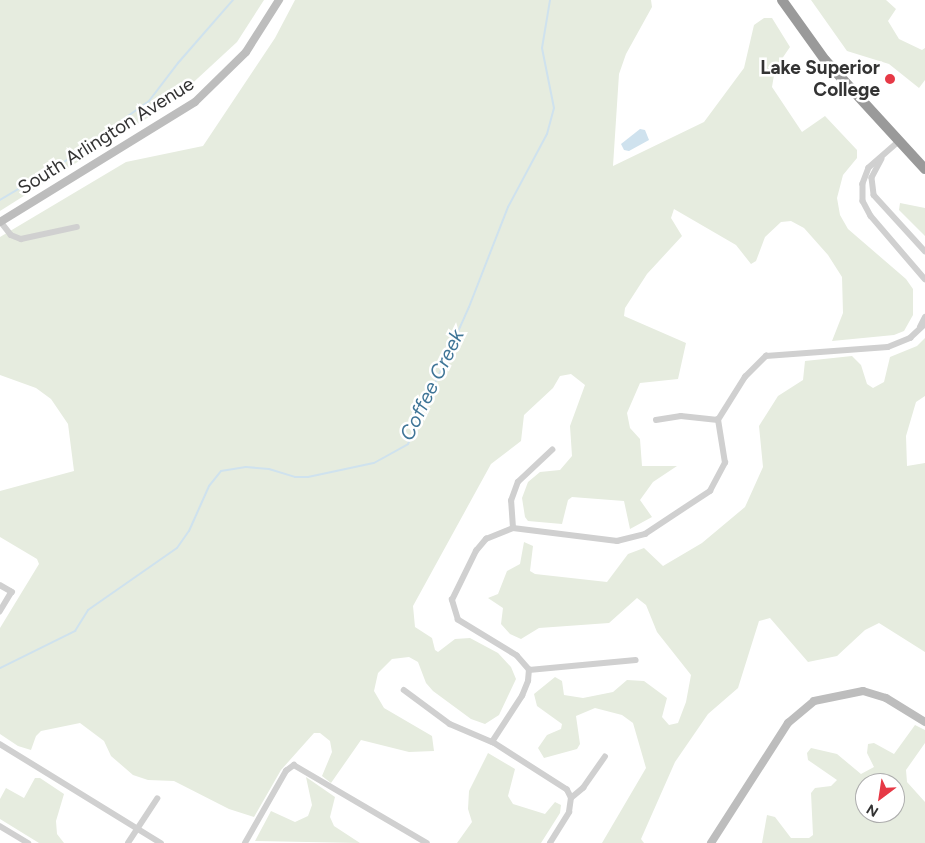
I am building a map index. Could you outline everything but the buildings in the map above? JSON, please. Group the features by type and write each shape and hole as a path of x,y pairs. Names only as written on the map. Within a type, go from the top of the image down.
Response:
{"highway":[{"path":"782,0 825,60 925,169"}],"main road":[{"name":"South Arlington Avenue","path":"0,222 195,102 246,52 279,0"},
{"path":"710,843 788,723 814,701 863,691 886,698 925,722"}],"street":[{"path":"900,142 871,165 866,176 863,192 865,206 870,216 925,279"},
{"path":"883,157 872,178 874,194 925,251"},
{"path":"0,222 11,235 21,239 78,227"},
{"path":"916,333 925,317"},
{"path":"492,742 522,696 528,681 529,670 517,656 458,620 452,600 468,565 486,538 513,528 617,542 645,534 710,491 725,463 718,420 746,377 766,356 888,347 916,333 925,324"},
{"path":"656,420 680,416 718,420"},
{"path":"513,528 511,501 518,482 552,450"},
{"path":"0,584 12,592 0,612"},
{"path":"529,670 636,660"},
{"path":"404,690 450,724 492,742 558,782 571,798"},
{"path":"0,744 161,843"},
{"path":"550,843 569,812 571,798 583,788 605,757"},
{"path":"245,843 290,766 297,766 427,843"},
{"path":"128,843 157,799"},
{"path":"0,826 28,843"}],"shaded area":[{"path":"0,0 264,0 237,42 171,103 0,211"},
{"path":"295,0 651,0 652,7 626,54 619,74 613,166 704,122 744,68 754,25 764,18 772,18 790,47 775,69 772,87 802,132 825,116 857,150 857,158 843,175 837,198 840,215 848,229 906,279 913,289 913,315 904,331 894,335 832,341 843,313 842,277 828,255 804,228 791,221 781,222 765,237 756,261 751,264 736,245 674,209 671,218 682,236 647,274 625,308 624,316 686,343 678,379 640,383 627,413 630,428 640,439 642,466 677,466 653,482 640,500 652,517 630,529 624,501 572,497 568,500 562,524 528,521 525,517 522,498 528,482 540,472 560,470 572,456 570,426 585,385 571,374 560,376 553,388 524,415 521,441 491,464 413,606 415,627 432,638 435,650 438,652 455,639 470,638 498,653 511,667 516,679 499,715 485,724 471,719 433,691 426,683 418,662 409,657 392,659 378,673 374,691 384,708 432,736 434,751 409,752 361,740 331,783 322,776 332,752 330,741 320,733 314,733 281,770 254,817 229,809 174,781 148,780 133,775 111,756 104,741 80,723 41,731 36,736 31,750 18,746 0,734 0,628 39,564 37,559 0,537 0,491 74,471 68,424 51,399 36,388 0,375 0,237 126,162 203,146 275,38"},
{"path":"811,0 886,0 896,9 888,21 899,39 922,50 925,48 925,80 919,88 889,64 847,51"},
{"path":"900,203 925,208 925,236 899,210"},
{"path":"925,338 925,396 916,402 906,436 907,466 925,463 925,652 879,623 865,630 837,656 808,662 770,618 759,621 738,688 708,714 675,762 641,839 644,843 602,843 646,768 633,723 622,715 595,708 576,716 580,744 577,749 544,758 538,748 547,735 561,729 562,724 537,706 534,694 555,677 562,681 564,695 583,698 613,692 627,680 644,681 667,698 662,717 669,725 678,723 686,702 691,675 657,632 646,605 637,598 609,623 539,628 521,639 510,634 501,624 503,608 488,598 498,594 507,571 520,564 524,542 533,546 530,571 535,574 607,582 628,554 644,548 663,566 702,543 745,507 763,467 759,426 778,396 803,380 805,361 852,356 861,365 867,384 873,388 884,382 890,357 917,346"},
{"path":"915,725 925,730 925,743 906,770 907,782 925,802 925,843 762,843 767,815 775,817 791,838 809,838 813,835 811,793 815,788 831,786 837,780 808,760 807,753 811,748 837,754 860,773 855,773 855,823 905,823 905,773 863,773 874,767 867,753 868,744 874,743 894,754"},
{"path":"488,753 515,769 508,796 513,804 545,814 555,802 561,805 560,813 541,843 457,843 472,822 468,809 469,791"},
{"path":"306,777 335,797 330,817 334,826 360,843 255,841 271,811 295,822 308,816 312,805"},
{"path":"35,778 40,778 64,794 56,821 57,834 64,843 39,843 0,819 0,799 6,788 24,798"}],"water":[{"path":"640,129 645,130 649,140 629,151 624,150 621,144"}],"waterway":[{"path":"0,200 64,162 149,101 178,63 233,0"},
{"name":"Coffee Creek","path":"0,668 75,631 88,610 177,548 189,531 209,486 221,471 246,467 269,469 295,477 308,477 374,463 408,444 469,307 508,207 547,134 554,108 542,48 550,0"}],"place":[{"name":"Lake Superior College","path":"890,79"}]}
